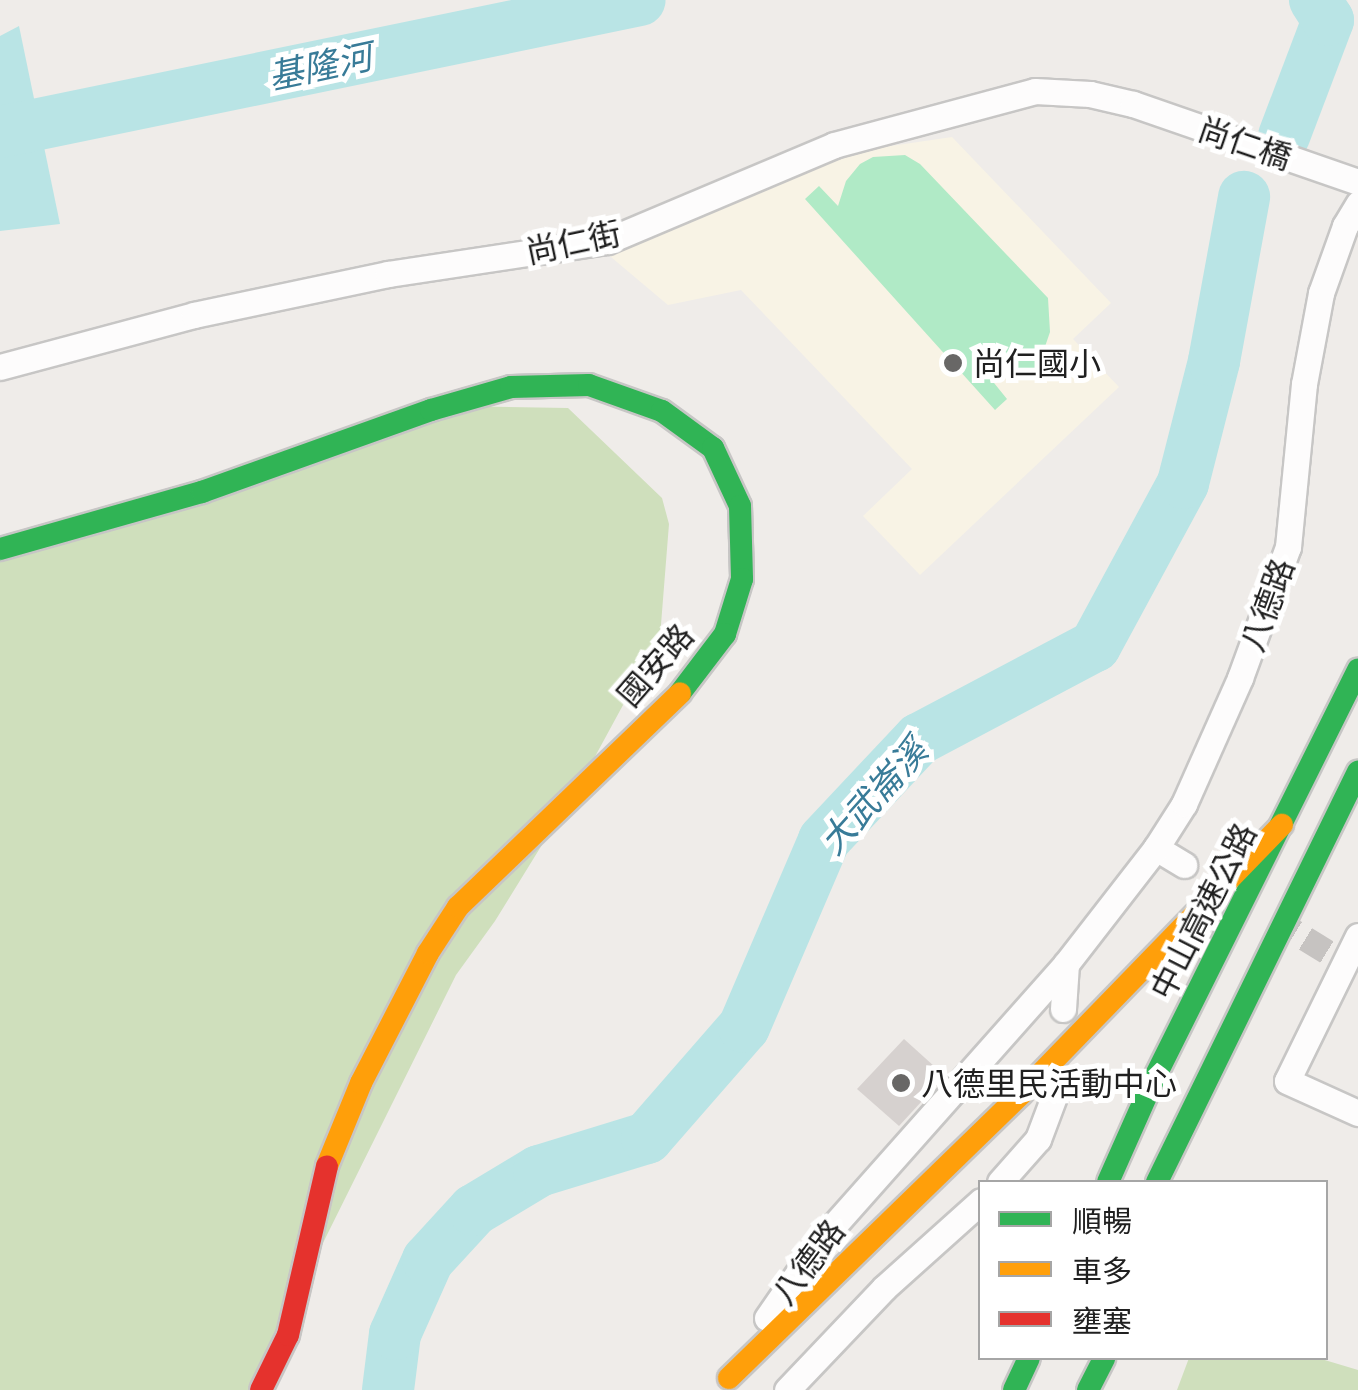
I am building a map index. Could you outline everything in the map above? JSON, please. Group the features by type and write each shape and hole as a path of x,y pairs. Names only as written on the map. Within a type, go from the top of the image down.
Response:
{"main road":[{"name":"國安路","path":"0,549 202,492 430,410 511,387 589,384 662,410 714,448 740,506 742,578 726,634 678,696 494,867 458,907 428,953 361,1082 326,1167 288,1335 261,1390"},
{"name":"中山高速公路","path":"1109,1180 1152,1083 1358,670"},
{"path":"1158,1180 1358,772"},
{"path":"725,1384 1022,1094 1282,824"},
{"path":"1173,1180 1195,1104"},
{"path":"286,1390 288,1335"},
{"path":"1014,1390 1028,1360"},
{"path":"1088,1390 1103,1360"}],"street":[{"name":"尚仁街","path":"0,367 194,315 388,274 607,241 834,145 1035,91 1090,94 1133,104"},
{"name":"尚仁橋","path":"1133,104 1358,182"},
{"name":"八德路","path":"725,1384 821,1240 1066,964 1156,848 1184,804 1240,678 1288,546 1304,384 1322,294 1358,204"},
{"path":"1156,848 1184,865"},
{"path":"1358,936 1337,958 1287,1081 1358,1112"},
{"path":"1063,1009 1066,964"},
{"path":"1002,1180 1038,1138 1059,1083"},
{"name":"八德路","path":"787,1390 884,1288 978,1202"}],"shaded area":[{"name":"尚仁國小","path":"952,137 1111,303 1073,339 1119,387 920,575 863,516 912,469 741,290 668,305 605,252 843,153"}],"green space":[{"path":"905,155 920,164 1048,298 1050,332 1038,367 1027,373 990,378 1007,399 995,410 805,199 819,186 838,206 846,181 860,164 873,157"},
{"path":"454,406 568,408 662,498 669,524 660,637 585,775 495,921 456,975 250,1390 0,1390 0,560"},
{"path":"1188,1360 1325,1360 1358,1370 1358,1390 1177,1390"}],"water":[{"path":"19,26 60,224 0,231 0,36"}],"building":[{"name":"八德里民活動中心","path":"904,1039 945,1076 899,1126 857,1089"}],"waterway":[{"name":"基隆河","path":"0,132 640,0"},
{"name":"大武崙溪","path":"1284,136 1328,20 1315,0"},
{"name":"大武崙溪","path":"388,1390 395,1334 428,1260 474,1210 539,1171 647,1138 744,1027 824,840 919,739 1095,646 1183,483 1214,361 1244,197"}],"tunnel":[{"path":"1274,919 1331,954"}],"traffic: fast":[{"path":"0,549 202,492 431,410 511,387 589,385 662,411 713,448 740,506 742,579 725,634 680,693"},
{"path":"1109,1180 1152,1083 1358,670"},
{"path":"1158,1180 1358,772"},
{"path":"1014,1390 1028,1360"},
{"path":"1088,1390 1103,1360"}],"traffic: slow":[{"path":"327,1166 361,1083 428,953 458,907 680,693"},
{"path":"729,1378 1021,1094 1282,825"}],"traffic: jam":[{"path":"261,1390 288,1335 327,1166"}],"place":[{"name":"尚仁國小","path":"953,363"},
{"name":"八德里民活動中心","path":"901,1083"}]}
